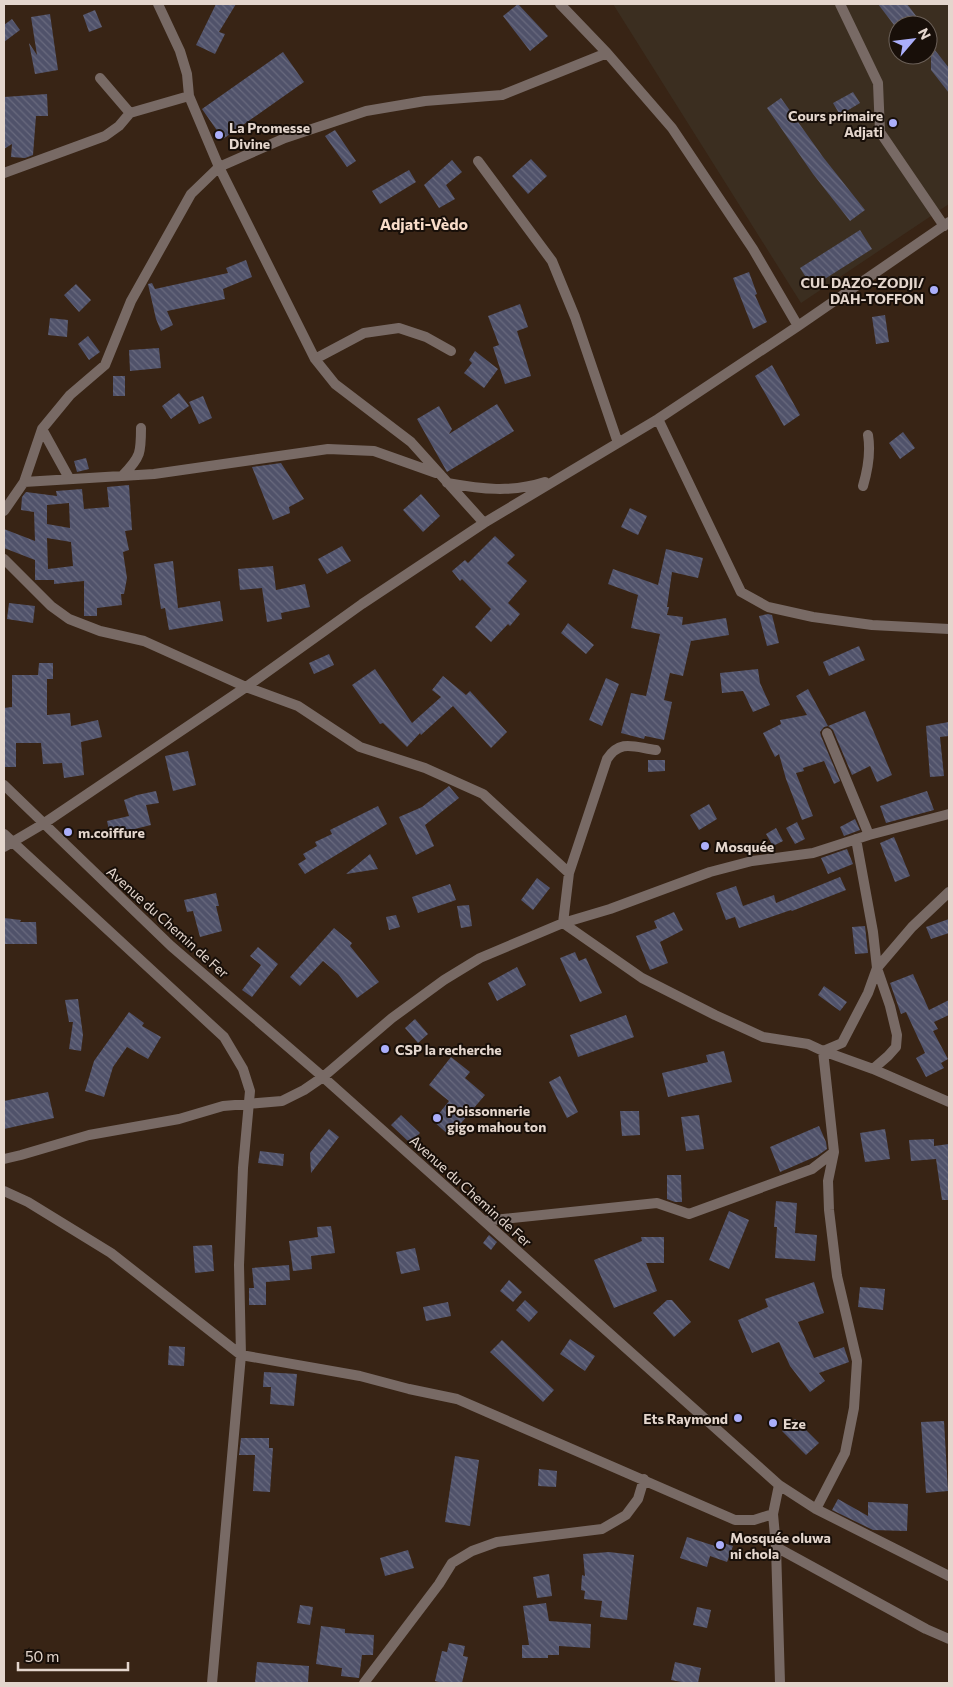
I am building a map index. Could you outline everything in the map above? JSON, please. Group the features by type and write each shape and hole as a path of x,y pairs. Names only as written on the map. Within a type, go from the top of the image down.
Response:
{"street":[{"path":"158,4 180,51 187,74 189,96 219,167 315,359 335,384 411,442 484,524"},
{"path":"560,4 607,53 672,128 753,249 798,326"},
{"path":"8,844 43,824 246,687 362,604 484,524 658,419 947,224 880,132 878,83 840,4"},
{"path":"4,512 24,482 42,429 70,396 105,365 131,301 191,194 219,167 285,138 366,110 425,101 502,95 607,53"},
{"path":"100,78 130,113"},
{"path":"4,173 105,136 120,126 130,113 189,96"},
{"path":"478,161 552,261 575,317 618,442"},
{"path":"315,359 364,333 399,328 426,337 451,351"},
{"path":"658,419 741,592 768,607 813,617 949,630"},
{"path":"123,475 136,462 141,448 141,428"},
{"path":"42,429 70,478"},
{"path":"864,486 870,449 868,435"},
{"path":"24,482 154,474 328,449 374,451 437,473"},
{"path":"447,484 488,490 528,487 564,475"},
{"path":"4,559 51,606 69,619 100,630 144,641 246,687 298,706 360,747 425,768 483,794 569,873"},
{"path":"827,733 869,835"},
{"path":"562,923 569,873 607,759 613,750 621,746 656,750"},
{"name":"Avenue du Chemin de Fer","path":"4,785 171,946 322,1077 778,1485 816,1509 949,1576"},
{"path":"4,1159 89,1136 179,1118 223,1106 282,1101 304,1090 322,1077 392,1018 444,980 480,958 562,923 610,909 710,872 752,861 813,853 869,835 949,814"},
{"path":"4,834 8,844 224,1037 243,1069 250,1091 243,1168 239,1265 240,1355 212,1683"},
{"path":"856,839 873,932 877,968 890,1006 897,1035 896,1047 873,1069"},
{"path":"823,1051 842,1043 868,993 877,968 912,927 949,892"},
{"path":"562,923 642,978 715,1015 763,1037 808,1044 873,1069 949,1102"},
{"path":"816,1509 845,1454 854,1408 857,1361 837,1276 828,1210 828,1181 834,1152 823,1051"},
{"path":"484,1221 657,1203 689,1214 812,1169 834,1152"},
{"path":"4,1191 28,1202 111,1253 240,1355 360,1376 457,1399 735,1520 754,1520 773,1514"},
{"path":"364,1683 439,1584 452,1563 472,1552 497,1542 602,1529 626,1515 638,1499 644,1479"},
{"path":"778,1485 773,1514 776,1547 780,1683"},
{"path":"776,1547 926,1629 949,1638"}],"shaded area":[{"path":"613,4 949,4 949,204 801,303"}],"building":[{"path":"216,4 236,4 219,32 225,34 215,54 196,45"},
{"path":"518,4 548,36 530,51 503,16"},
{"path":"878,4 907,4 915,15 888,15 888,17"},
{"path":"95,10 102,27 89,32 83,15"},
{"path":"50,14 58,70 35,74 29,43 37,55 31,17"},
{"path":"12,19 20,30 4,42 4,25"},
{"path":"283,52 304,82 223,139 202,109"},
{"path":"938,54 949,68 949,93 931,70 931,65 938,65"},
{"path":"853,92 860,103 840,115 833,103"},
{"path":"47,94 48,116 36,116 33,155 25,158 11,157 12,144 4,149 4,97"},
{"path":"781,98 823,157 865,210 850,221 813,174 767,108"},
{"path":"335,130 356,161 347,167 325,136"},
{"path":"531,159 547,176 528,194 512,176"},
{"path":"452,160 462,172 446,185 455,199 439,208 424,185"},
{"path":"409,170 416,182 380,204 372,191"},
{"path":"860,230 872,249 812,287 800,268"},
{"path":"246,260 252,277 223,289 225,299 167,311 173,325 161,331 156,319 148,284 152,283 155,289 228,273 226,268"},
{"path":"749,272 757,294 755,295 767,322 753,329 733,278"},
{"path":"76,284 91,300 79,312 64,295"},
{"path":"520,304 528,327 517,331 531,376 505,384 493,347 499,345 488,316"},
{"path":"885,315 889,342 876,344 872,317"},
{"path":"50,318 68,320 67,337 48,335"},
{"path":"88,336 100,352 89,360 78,344"},
{"path":"159,348 161,368 130,371 129,350"},
{"path":"475,351 498,369 484,388 464,373 472,363 469,360"},
{"path":"772,365 800,415 784,426 755,376"},
{"path":"113,376 125,376 125,396 113,396"},
{"path":"179,393 189,406 171,419 162,406"},
{"path":"203,396 212,418 199,424 189,402"},
{"path":"497,404 514,431 447,472 417,419 439,406 452,429 449,434"},
{"path":"903,432 915,448 900,459 889,443"},
{"path":"86,458 89,469 77,472 74,461"},
{"path":"281,463 304,499 289,507 290,513 273,520 252,467"},
{"path":"129,485 132,530 125,531 129,550 123,552 127,578 124,594 121,594 122,605 97,608 97,616 84,616 84,581 54,584 54,580 35,580 35,560 4,548 4,529 35,541 34,512 21,510 22,497 26,492 57,496 56,491 82,489 84,509 109,507 107,487","holes":["69,503 70,528 47,524 47,505","47,538 71,542 73,566 48,569"]},
{"path":"421,494 440,516 423,532 403,510"},
{"path":"630,508 647,516 638,535 621,527"},
{"path":"495,536 515,555 507,563 527,581 508,603 520,614 510,626 508,624 491,642 475,627 491,609 462,579 460,581 452,571 465,560 468,563"},
{"path":"342,546 351,561 327,574 318,559"},
{"path":"666,549 703,558 698,578 672,572 667,615 683,617 682,625 726,618 729,635 691,641 683,676 670,673 664,700 672,702 664,740 645,736 644,739 621,733 631,693 646,696 660,634 631,628 638,595 608,584 613,569 658,585"},
{"path":"173,561 178,608 220,601 223,621 169,630 165,608 161,609 154,564"},
{"path":"273,566 276,590 305,584 310,607 281,613 282,619 267,622 262,588 240,590 238,569"},
{"path":"9,603 35,606 33,623 7,619"},
{"path":"772,615 779,643 767,646 759,616"},
{"path":"568,623 594,645 586,654 561,633"},
{"path":"859,646 865,660 829,676 823,662"},
{"path":"329,654 334,665 314,674 309,663"},
{"path":"39,663 53,663 53,679 47,679 47,715 70,713 71,726 98,720 102,737 81,742 84,775 64,778 62,763 43,764 41,743 16,743 16,767 4,767 4,708 12,707 12,675 38,675"},
{"path":"375,669 412,723 441,697 432,690 443,676 466,695 470,691 507,732 491,748 453,706 421,735 420,733 407,747 383,723 380,724 352,685"},
{"path":"758,669 760,683 770,705 753,712 743,691 722,693 720,673"},
{"path":"606,678 619,684 602,726 589,720"},
{"path":"808,689 828,726 824,727 820,732 840,781 834,784 824,761 803,768 804,771 796,773 813,816 802,820 786,779 779,754 775,757 763,733 781,724 780,720 807,715 796,696"},
{"path":"865,711 892,775 877,782 870,766 852,775 833,730 828,726"},
{"path":"949,722 949,736 940,737 944,776 930,777 926,726"},
{"path":"188,751 196,785 173,791 165,756"},
{"path":"648,760 665,760 665,771 648,772"},
{"path":"449,786 459,798 425,825 434,846 416,855 399,817 422,807"},
{"path":"156,791 159,803 146,805 151,825 110,835 107,821 129,816 124,800"},
{"path":"927,791 934,810 886,823 880,806"},
{"path":"709,804 717,819 699,830 690,815"},
{"path":"378,806 387,824 305,874 298,864 306,859 303,854 317,846 315,842 332,834 330,830"},
{"path":"855,819 860,830 844,836 840,827"},
{"path":"797,822 805,839 795,844 786,828"},
{"path":"776,828 783,841 773,846 766,834"},
{"path":"894,837 910,876 895,882 880,843"},
{"path":"847,849 853,864 828,874 821,858"},
{"path":"370,854 378,869 346,874"},
{"path":"840,877 846,890 792,911 739,928 735,917 726,920 716,893 736,886 743,906 774,895 776,903"},
{"path":"537,878 550,888 533,910 521,900"},
{"path":"450,884 456,900 418,913 412,897"},
{"path":"216,893 219,906 216,906 222,931 200,937 193,911 187,912 184,900"},
{"path":"469,905 472,926 461,928 457,906"},
{"path":"674,912 683,930 660,942 668,963 650,970 636,936 657,928 654,921"},
{"path":"396,915 400,927 389,930 386,917"},
{"path":"4,918 21,920 20,922 36,922 37,944 4,944"},
{"path":"949,919 949,933 931,939 926,927"},
{"path":"865,926 868,953 855,954 852,927"},
{"path":"334,928 352,943 350,946 379,982 357,998 338,974 323,961 300,986 290,977"},
{"path":"258,947 278,964 252,997 242,990 261,965 250,956"},
{"path":"575,952 579,961 586,958 602,993 580,1002 560,958"},
{"path":"517,967 526,985 497,1001 488,983"},
{"path":"913,974 929,1010 949,1000 949,1015 934,1022 938,1029 933,1031 948,1059 941,1063 944,1068 926,1077 916,1058 925,1053 906,1012 901,1014 890,983"},
{"path":"824,986 847,1002 840,1011 818,995"},
{"path":"78,999 83,1035 81,1051 69,1049 73,1022 69,1022 65,1000"},
{"path":"129,1012 144,1023 142,1026 161,1037 148,1059 127,1047 113,1067 104,1097 85,1091 94,1061"},
{"path":"626,1015 634,1037 578,1057 570,1035"},
{"path":"415,1019 428,1034 418,1043 405,1028"},
{"path":"724,1051 732,1082 668,1097 662,1073 708,1062 706,1055"},
{"path":"451,1057 470,1072 465,1078 485,1095 450,1136 433,1121 449,1101 429,1085"},
{"path":"560,1076 578,1112 567,1118 549,1082"},
{"path":"48,1092 54,1118 4,1129 4,1101"},
{"path":"620,1111 639,1111 640,1135 622,1136"},
{"path":"401,1115 420,1133 410,1143 391,1125"},
{"path":"699,1115 704,1149 686,1151 681,1117"},
{"path":"819,1126 827,1149 817,1156 780,1172 770,1147"},
{"path":"329,1129 339,1137 311,1173 310,1153"},
{"path":"885,1129 890,1159 865,1162 860,1133"},
{"path":"934,1139 934,1146 949,1144 949,1200 942,1200 936,1159 911,1161 909,1140"},
{"path":"260,1151 284,1154 283,1166 258,1163"},
{"path":"667,1175 681,1175 682,1202 667,1199"},
{"path":"776,1201 797,1203 795,1233 817,1235 815,1261 775,1258 777,1227 774,1227"},
{"path":"729,1211 749,1220 729,1269 709,1260"},
{"path":"331,1226 335,1253 311,1256 312,1269 293,1271 289,1241 318,1237 317,1227"},
{"path":"489,1235 497,1242 491,1250 483,1243"},
{"path":"641,1237 664,1237 664,1263 646,1263 657,1291 614,1308 594,1260 642,1241"},
{"path":"212,1245 214,1271 195,1273 193,1246"},
{"path":"415,1248 420,1270 401,1274 396,1252"},
{"path":"289,1265 290,1280 266,1282 266,1305 249,1305 249,1288 254,1288 252,1268"},
{"path":"509,1280 522,1292 513,1302 500,1291"},
{"path":"814,1282 824,1313 798,1322 814,1358 844,1347 849,1362 819,1373 825,1381 810,1392 790,1366 779,1342 752,1353 738,1320 768,1307 765,1299"},
{"path":"860,1287 885,1289 883,1310 858,1307"},
{"path":"525,1300 538,1312 529,1322 516,1310"},
{"path":"667,1300 672,1300 691,1322 674,1337 653,1313"},
{"path":"448,1302 451,1316 426,1321 423,1307"},
{"path":"570,1339 595,1356 585,1371 560,1354"},
{"path":"502,1340 554,1390 543,1402 490,1352"},
{"path":"169,1346 185,1347 184,1366 168,1365"},
{"path":"264,1372 297,1374 294,1406 270,1404 271,1387 263,1387"},
{"path":"795,1419 819,1443 806,1455 782,1431"},
{"path":"944,1421 948,1491 926,1493 921,1422"},
{"path":"241,1438 269,1438 269,1448 273,1448 270,1492 253,1491 255,1455 239,1455"},
{"path":"455,1456 479,1460 470,1526 445,1522"},
{"path":"539,1469 557,1471 556,1487 538,1486"},
{"path":"838,1499 868,1516 868,1502 908,1504 907,1531 873,1530 832,1510"},
{"path":"687,1537 715,1546 717,1541 733,1546 727,1562 710,1556 707,1567 680,1558"},
{"path":"408,1550 414,1568 385,1576 380,1558"},
{"path":"609,1552 634,1555 627,1620 600,1617 602,1601 584,1599 585,1591 581,1590 582,1575 585,1576 583,1554"},
{"path":"549,1574 552,1596 537,1598 533,1577"},
{"path":"546,1603 549,1621 591,1624 590,1648 559,1646 559,1655 548,1655 548,1658 522,1658 522,1645 529,1645 523,1606"},
{"path":"300,1605 313,1607 310,1625 297,1623"},
{"path":"697,1607 711,1610 707,1628 693,1625"},
{"path":"321,1626 345,1629 345,1633 374,1635 373,1655 362,1655 359,1678 341,1676 342,1668 316,1664"},
{"path":"449,1643 465,1646 463,1656 468,1657 462,1683 435,1681 442,1651 447,1652"},
{"path":"257,1662 309,1666 308,1683 255,1683"},
{"path":"675,1662 701,1668 698,1683 671,1680"}],"place":[{"name":"Cours primaire Adjati","path":"893,123"},
{"name":"La Promesse Divine","path":"219,135"},
{"name":"CUL DAZO-ZODJI/ DAH-TOFFON","path":"934,290"},
{"name":"m.coiffure","path":"68,832"},
{"name":"Mosquée","path":"705,846"},
{"name":"CSP la recherche","path":"385,1049"},
{"name":"Poissonnerie gigo mahou ton","path":"437,1118"},
{"name":"Ets Raymond","path":"738,1418"},
{"name":"Eze","path":"773,1423"},
{"name":"Mosquée oluwa ni chola","path":"720,1545"}],"district":[{"name":"Adjati-Vèdo","path":"424,223"}]}
